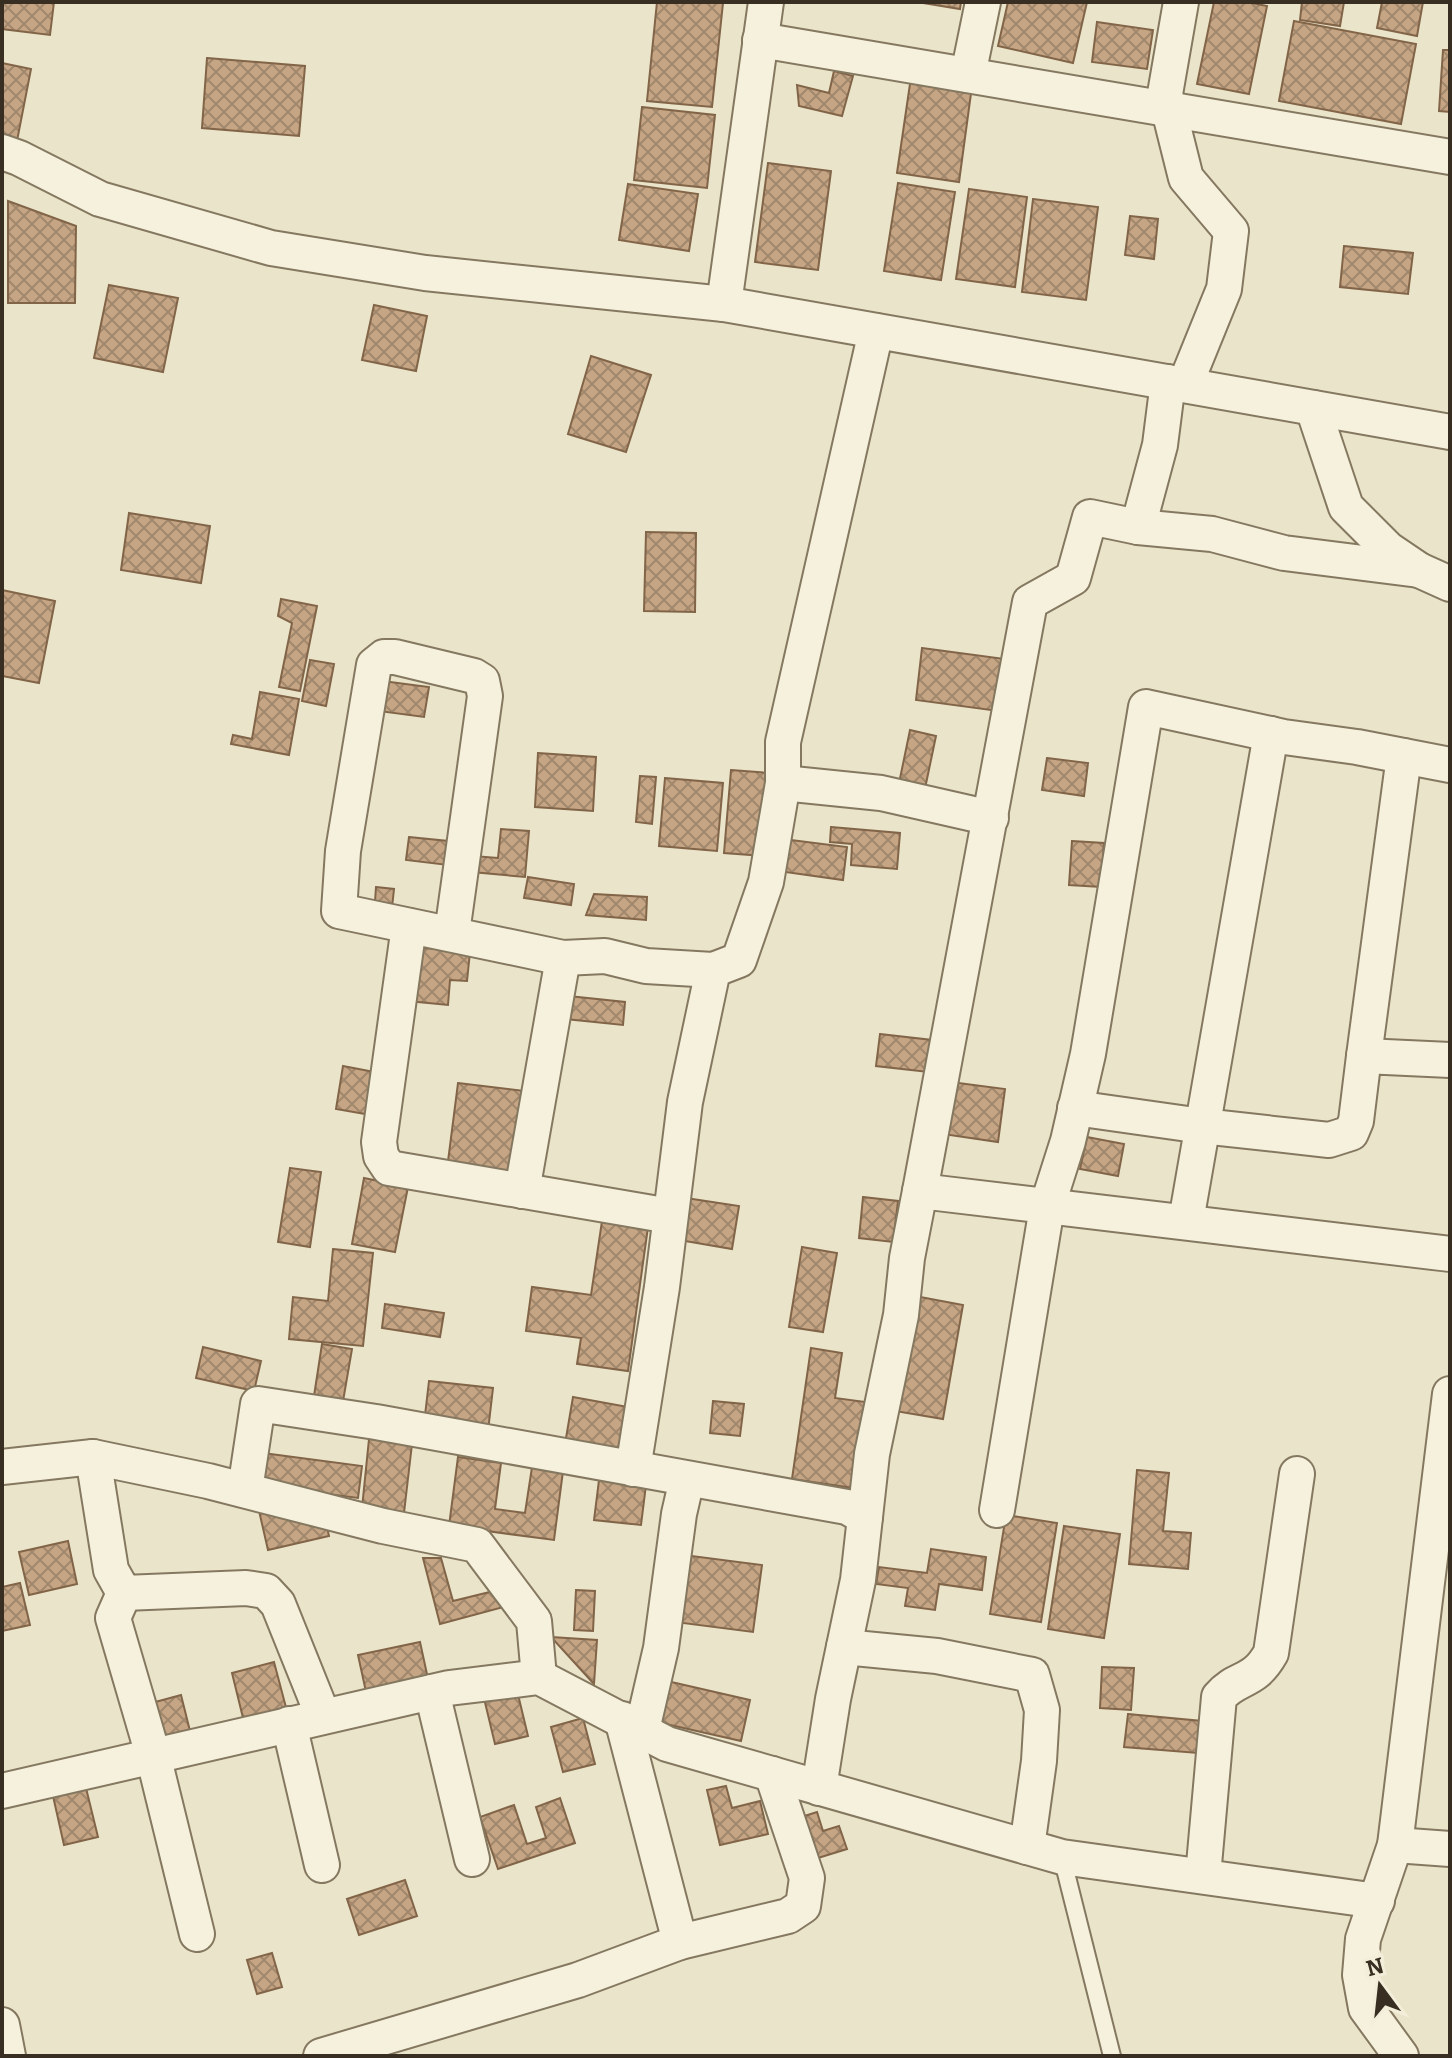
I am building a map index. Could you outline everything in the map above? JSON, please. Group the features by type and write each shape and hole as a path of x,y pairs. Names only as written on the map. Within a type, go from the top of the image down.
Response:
{"street":[{"path":"724,304 766,2"},
{"path":"968,75 983,2"},
{"path":"1138,527 1176,384 1224,289 1231,231 1186,178 1165,94 1181,2"},
{"path":"760,40 1450,157"},
{"path":"2,152 100,199 271,248 425,273 724,304 1450,432"},
{"path":"452,933 485,696 482,681 474,676 384,657 374,665 343,851 339,911 563,958 605,956 646,966 713,970 739,960 766,882 783,783 783,742 876,331"},
{"path":"1313,408 1346,507 1388,549 1419,570 1450,584"},
{"path":"819,1788 833,1699 858,1580 872,1454 901,1315 907,1258 1030,602 1073,578 1090,517 1138,527 1212,534 1284,553 1419,570"},
{"path":"997,1510 1047,1207 1075,1108 1096,1009 1146,707 1271,734 1450,765"},
{"path":"1186,1221 1271,734"},
{"path":"1075,1108 1329,1140 1351,1133 1356,1121 1404,756"},
{"path":"783,783 881,793 991,818"},
{"path":"409,926 379,1142 381,1156 389,1168 670,1216"},
{"path":"522,1191 563,958"},
{"path":"633,1469 662,1287 685,1102 713,970"},
{"path":"1364,1056 1450,1060"},
{"path":"920,1191 1450,1254"},
{"path":"245,1490 258,1404 376,1422 847,1507 865,1517"},
{"path":"1401,2056 1366,2008 1360,1975 1363,1939 1395,1845 1449,1405"},
{"path":"93,1457 111,1570 124,1593"},
{"path":"2,1467 93,1457 245,1490 383,1526 477,1545 534,1621 539,1677"},
{"path":"1203,1876 1219,1697 1228,1686 1245,1681 1262,1669 1271,1653 1297,1474"},
{"path":"680,1942 632,1725 661,1648 679,1514 687,1479"},
{"path":"124,1593 246,1588 266,1591 278,1604 323,1716"},
{"path":"124,1593 113,1618 153,1755 197,1934"},
{"path":"844,1647 937,1656 1032,1675 1042,1710 1039,1761 1027,1847"},
{"path":"2,1791 432,1692 539,1677 667,1744 1062,1857 1377,1901"},
{"path":"432,1692 472,1859"},
{"path":"289,1724 322,1865"},
{"path":"321,2056 578,1980 680,1942 788,1916 803,1906 807,1878 772,1774"},
{"path":"1395,1845 1450,1849"},
{"path":"2,2025 8,2056"}],"lane":[{"path":"1062,1857 1112,2056"}],"building":[{"path":"2,2 54,2 50,35 2,29"},
{"path":"657,2 723,3 712,107 647,101"},
{"path":"917,2 961,2 960,9"},
{"path":"1008,2 1087,2 1073,63 998,46"},
{"path":"1214,2 1247,2 1267,6 1249,94 1197,84"},
{"path":"1302,2 1344,2 1340,26 1300,20"},
{"path":"1382,2 1423,2 1417,36 1377,28"},
{"path":"1294,21 1416,44 1401,124 1279,101"},
{"path":"1097,22 1153,30 1147,69 1092,62"},
{"path":"1443,50 1450,50 1450,112 1439,111"},
{"path":"207,58 305,66 299,136 202,128"},
{"path":"2,63 31,69 17,141 2,139"},
{"path":"834,71 853,76 842,116 799,106 797,85 829,93"},
{"path":"911,77 972,86 959,182 897,173"},
{"path":"642,107 715,115 707,188 634,180"},
{"path":"768,163 831,171 818,270 755,262"},
{"path":"898,183 955,192 941,280 884,271"},
{"path":"628,184 698,194 689,251 619,240"},
{"path":"969,189 1027,197 1015,287 956,279"},
{"path":"1033,199 1098,207 1086,300 1022,292"},
{"path":"8,201 76,226 75,303 8,303"},
{"path":"1130,216 1158,219 1154,259 1125,255"},
{"path":"1344,246 1413,253 1408,294 1340,287"},
{"path":"109,285 178,298 163,372 94,358"},
{"path":"374,305 427,316 416,371 362,360"},
{"path":"591,356 651,375 626,452 568,434"},
{"path":"129,513 210,526 201,583 121,570"},
{"path":"646,532 696,533 695,612 644,611"},
{"path":"2,590 55,601 39,683 2,676"},
{"path":"281,599 317,606 300,691 279,687 292,623 278,616"},
{"path":"922,648 1005,659 998,711 916,700"},
{"path":"310,660 334,664 326,706 302,701"},
{"path":"375,680 429,687 424,717 371,710"},
{"path":"260,692 299,699 289,755 231,744 233,735 252,739"},
{"path":"910,730 936,736 923,798 897,793"},
{"path":"538,753 596,757 593,811 535,807"},
{"path":"1047,758 1088,763 1084,796 1042,790"},
{"path":"731,770 770,773 763,856 724,853"},
{"path":"640,776 656,777 652,824 636,822"},
{"path":"665,778 723,783 717,851 659,846"},
{"path":"831,827 900,833 897,869 851,865 852,844 830,842"},
{"path":"501,829 529,831 525,877 472,872 474,856 498,858"},
{"path":"409,837 458,842 456,866 406,860"},
{"path":"783,839 847,847 843,880 778,871"},
{"path":"1072,841 1104,843 1101,887 1069,885"},
{"path":"528,877 574,884 571,905 524,898"},
{"path":"376,887 394,889 391,917 374,916"},
{"path":"594,894 647,897 646,920 586,915"},
{"path":"413,947 470,952 467,981 450,980 448,1005 408,1001"},
{"path":"559,995 625,1002 623,1025 556,1018"},
{"path":"880,1034 932,1040 928,1072 876,1066"},
{"path":"343,1066 385,1074 377,1116 336,1109"},
{"path":"943,1081 1005,1089 998,1142 936,1133"},
{"path":"458,1083 525,1091 513,1185 446,1177"},
{"path":"1087,1137 1124,1144 1118,1176 1080,1169"},
{"path":"290,1168 321,1172 310,1247 278,1242"},
{"path":"364,1178 408,1187 395,1252 352,1244"},
{"path":"863,1197 898,1201 893,1242 859,1238"},
{"path":"686,1198 739,1206 732,1249 679,1240"},
{"path":"602,1221 648,1227 628,1371 577,1364 581,1338 526,1331 532,1287 591,1295"},
{"path":"802,1247 837,1253 823,1332 789,1327"},
{"path":"333,1249 373,1253 363,1346 289,1339 293,1297 328,1301"},
{"path":"915,1296 963,1305 943,1419 895,1411"},
{"path":"385,1304 444,1313 440,1337 382,1328"},
{"path":"322,1344 352,1349 341,1413 312,1409"},
{"path":"203,1347 261,1361 254,1391 196,1378"},
{"path":"811,1348 842,1353 835,1398 873,1403 860,1489 792,1479"},
{"path":"429,1381 493,1388 488,1431 424,1424"},
{"path":"573,1397 628,1407 619,1453 565,1444"},
{"path":"713,1401 744,1404 740,1436 710,1433"},
{"path":"369,1439 412,1444 404,1513 362,1508"},
{"path":"263,1453 362,1466 358,1498 259,1485"},
{"path":"458,1457 501,1463 495,1509 525,1513 532,1467 563,1471 554,1540 449,1526"},
{"path":"1137,1470 1169,1473 1163,1531 1191,1533 1188,1569 1129,1564"},
{"path":"600,1472 647,1477 641,1525 594,1520"},
{"path":"257,1502 326,1523 329,1536 268,1550"},
{"path":"1006,1515 1057,1523 1041,1622 990,1614"},
{"path":"1064,1526 1120,1534 1104,1638 1048,1629"},
{"path":"68,1541 77,1584 29,1595 19,1552"},
{"path":"931,1549 986,1557 982,1590 939,1584 935,1610 905,1606 908,1588 876,1584 879,1567 927,1573"},
{"path":"676,1554 762,1565 753,1632 667,1621"},
{"path":"423,1558 441,1558 453,1601 506,1588 511,1605 440,1624"},
{"path":"20,1583 30,1625 2,1631 2,1587"},
{"path":"576,1590 595,1591 593,1631 574,1630"},
{"path":"551,1637 597,1640 594,1684"},
{"path":"420,1642 430,1688 368,1701 358,1655"},
{"path":"274,1662 288,1715 245,1726 232,1673"},
{"path":"1102,1667 1134,1668 1131,1710 1100,1708"},
{"path":"667,1681 750,1700 741,1741 657,1722"},
{"path":"515,1682 528,1736 495,1744 482,1690"},
{"path":"181,1695 192,1739 159,1747 148,1704"},
{"path":"1128,1714 1202,1721 1198,1753 1124,1747"},
{"path":"583,1718 595,1764 563,1772 551,1727"},
{"path":"726,1786 732,1808 760,1801 768,1834 720,1845 707,1790"},
{"path":"86,1788 98,1837 64,1845 53,1796"},
{"path":"560,1798 575,1843 498,1869 480,1817 514,1805 527,1844 546,1838 536,1807"},
{"path":"817,1812 823,1831 839,1826 847,1849 805,1862 792,1820"},
{"path":"405,1880 417,1916 359,1935 347,1899"},
{"path":"272,1953 282,1987 257,1994 247,1960"}]}
